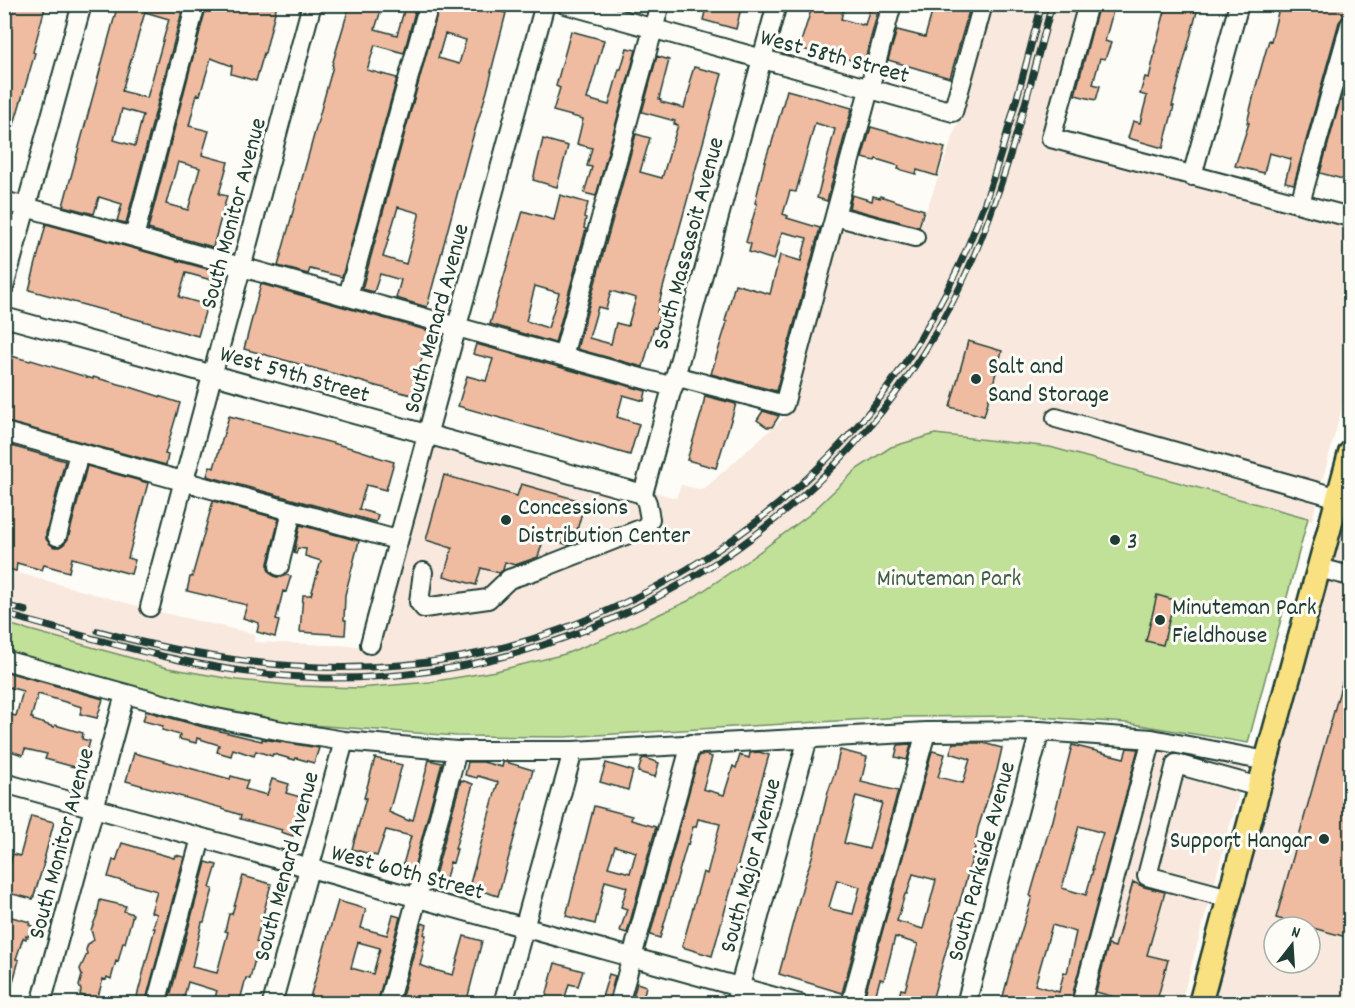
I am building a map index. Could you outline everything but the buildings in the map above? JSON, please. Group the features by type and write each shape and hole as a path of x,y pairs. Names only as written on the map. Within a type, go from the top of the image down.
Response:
{"main road":[{"path":"1200,1004 1350,453"}],"street":[{"path":"4,287 82,4"},
{"path":"134,237 196,4"},
{"name":"South Monitor Avenue","path":"150,607 312,4"},
{"path":"348,296 429,4"},
{"name":"South Menard Avenue","path":"370,644 545,4"},
{"name":"West 58th Street","path":"565,4 953,112 983,4"},
{"path":"563,356 660,4"},
{"name":"South Massasoit Avenue","path":"643,494 777,4"},
{"path":"4,201 563,356 783,405 892,4"},
{"path":"1088,4 1051,138 1350,218"},
{"path":"1192,176 1239,4"},
{"path":"1300,204 1350,25"},
{"path":"835,216 915,237"},
{"name":"West 59th Street","path":"4,317 643,494"},
{"path":"1056,418 1338,498"},
{"path":"4,432 397,540"},
{"path":"57,536 79,453"},
{"path":"423,572 419,602 424,608 488,599 509,579 646,527 650,519 643,494"},
{"path":"279,566 292,511"},
{"path":"1319,568 1350,576"},
{"path":"4,660 206,716 344,741 457,751 573,751 926,732 1040,731 1152,739 1267,761"},
{"name":"South Monitor Avenue","path":"41,1004 125,694"},
{"name":"South Parkside Avenue","path":"966,1004 1040,731"},
{"path":"850,1004 926,732"},
{"name":"South Major Avenue","path":"738,995 808,738"},
{"path":"1081,1004 1152,739"},
{"name":"South Menard Avenue","path":"272,1004 344,741"},
{"path":"619,1004 691,744"},
{"path":"388,1004 457,751"},
{"path":"503,1004 573,751"},
{"path":"1229,898 1147,876 1176,764 1259,787"},
{"name":"West 60th Street","path":"4,783 632,957 738,995 800,1004"},
{"path":"156,1004 201,838"}],"shaded area":[{"path":"990,5 1081,5 1044,138 1350,223 1350,377 1312,520 1050,447 935,434 891,447 857,469 809,515 688,601 565,654 496,671 430,682 359,688 299,686 237,680 168,668 5,623 4,569 159,612 255,634 254,642 380,647 432,445 676,498 681,485 703,490 789,413 839,224 914,244 958,123"},
{"path":"1350,501 1350,1003 1213,1004"},
{"path":"1150,746 1247,764 1181,1003 1081,1004"}],"green space":[{"name":"Minuteman Park","path":"935,434 1050,447 1308,518 1248,743 1127,723 1027,716 904,717 564,737 456,736 285,723 230,713 5,652 4,623 168,668 237,680 299,686 359,688 430,682 496,671 565,654 688,601 809,515 857,469 891,447"}],"railway":[{"path":"98,631 173,649 248,662 324,667 401,665 480,653 558,630 634,598 706,557 773,509 833,453 885,391 929,323 963,258 990,189 1042,4"},
{"path":"4,614 202,665 283,676 324,678 423,672 519,652 611,619 698,574 778,517 849,450 910,373 960,287 989,218 1023,112 1052,4"},
{"path":"4,605 26,611"}],"place":[{"name":"Salt and Sand Storage","path":"976,379"},
{"name":"Concessions Distribution Center","path":"506,520"},
{"name":"3","path":"1115,540"},
{"name":"Minuteman Park Fieldhouse","path":"1160,620"},
{"name":"Support Hangar","path":"1324,839"}]}
